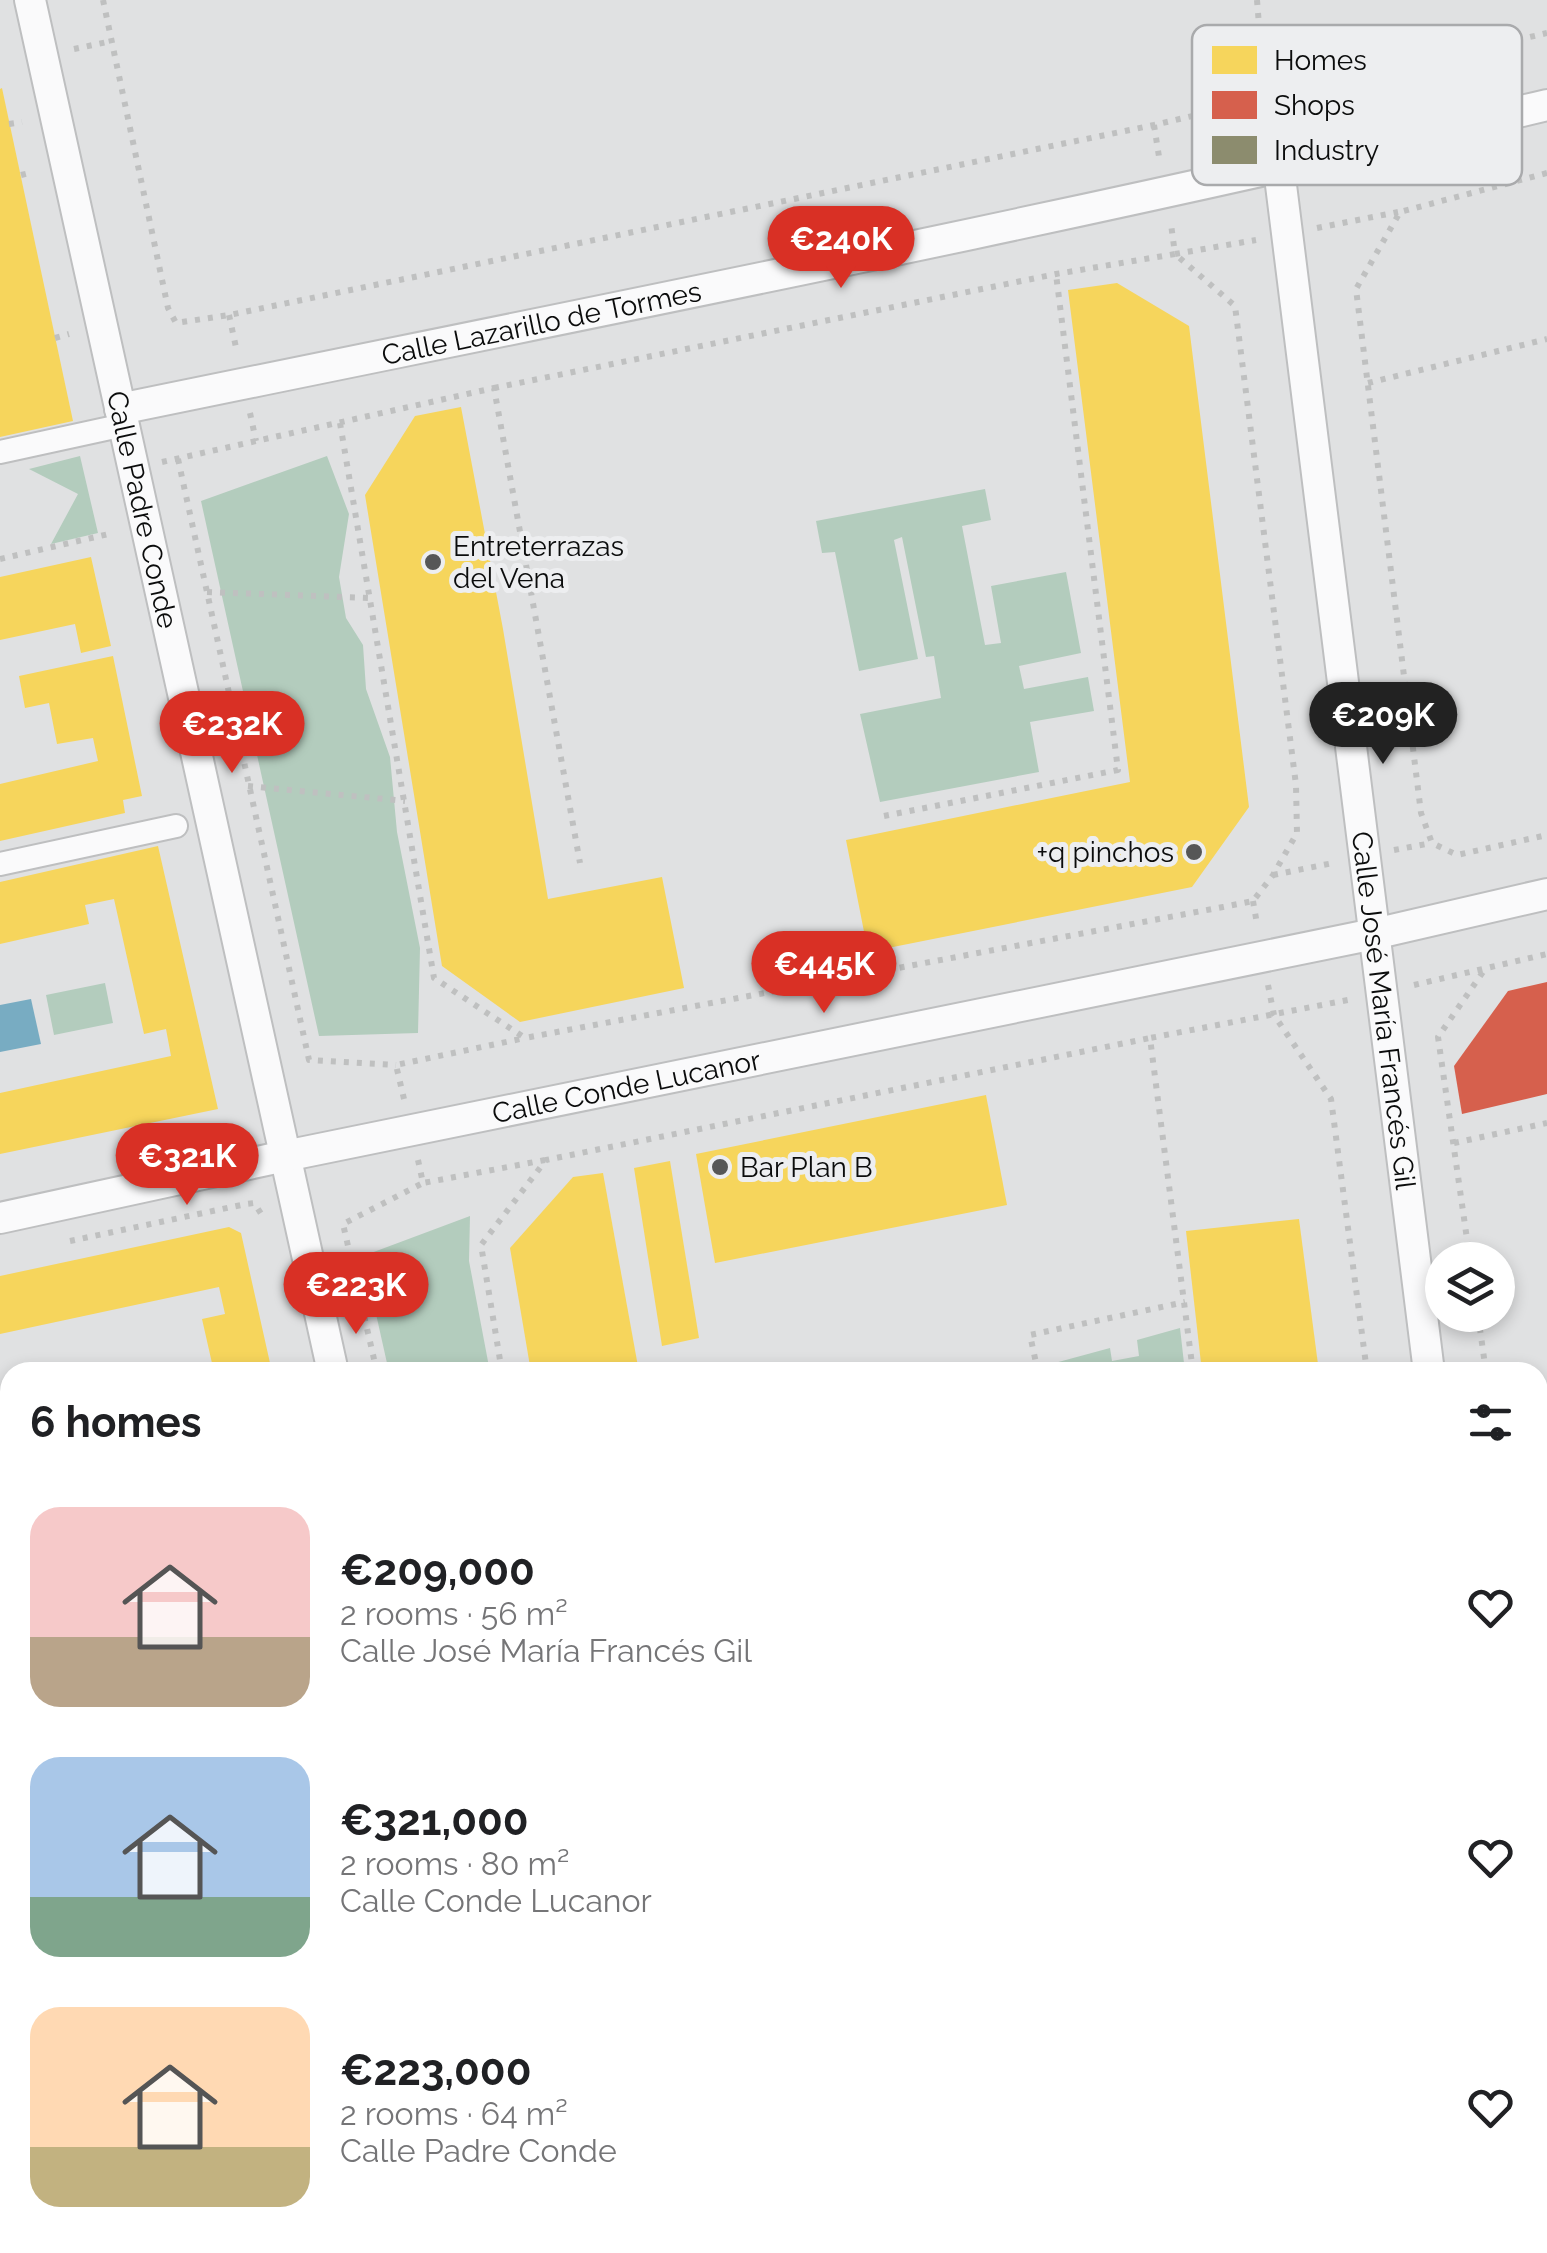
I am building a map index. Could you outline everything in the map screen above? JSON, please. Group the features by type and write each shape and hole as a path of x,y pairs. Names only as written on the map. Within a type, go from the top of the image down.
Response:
{"street":[{"name":"Calle Padre Conde","path":"30,0 331,1362"},
{"name":"Calle Lazarillo de Tormes","path":"1522,111 1547,105"},
{"name":"Calle Lazarillo de Tormes","path":"0,452 122,417 1200,185"},
{"name":"Calle José María Francés Gil","path":"1281,185 1427,1362"},
{"path":"0,864 176,826"},
{"name":"Calle Conde Lucanor","path":"0,1218 285,1156 1374,934 1547,894"}],"path":[{"path":"104,0 168,308 176,322 211,319 1192,115"},
{"path":"1257,0 1259,25"},
{"path":"1522,38 1547,32"},
{"path":"9,124 22,122"},
{"path":"340,422 434,978 525,1038 1252,900 1273,875 1297,833 1296,785 1235,306 1175,254 1154,124"},
{"path":"21,175 33,172"},
{"path":"1522,180 1547,173"},
{"path":"1502,185 1400,212 1356,290 1421,814 1432,842 1457,856 1547,835"},
{"path":"134,469 494,388 1056,274 1175,254"},
{"path":"884,816 1118,770 1056,274"},
{"path":"56,338 69,334"},
{"path":"1368,383 1547,339"},
{"path":"494,388 580,864"},
{"path":"178,458 309,1060 396,1065"},
{"path":"0,559 113,533"},
{"path":"206,592 370,598"},
{"path":"248,786 404,801"},
{"path":"500,1362 481,1245 546,1160 1274,1016 1547,954"},
{"path":"1468,1242 1438,1037 1485,970"},
{"path":"1274,1016 1332,1099 1366,1362"},
{"path":"1150,1038 1192,1362"},
{"path":"1454,1143 1547,1124"},
{"path":"375,1362 343,1224 423,1183"},
{"path":"57,1244 254,1203 264,1225"},
{"path":"1036,1362 1030,1335 1185,1302"},
{"path":"1480,1332 1485,1362"}],"green space":[{"path":"80,456 98,533 51,544 78,494 29,469"},
{"path":"327,456 349,514 339,577 346,618 363,645 366,689 390,757 397,832 420,948 418,1033 319,1036 201,501"},
{"path":"985,489 991,520 962,526 985,645 1001,643 991,586 1066,572 1081,653 1019,666 1024,689 1088,677 1094,711 1030,722 1039,772 880,802 860,714 941,698 934,656 926,657 902,537 894,540 918,659 859,671 835,552 822,553 816,521"},
{"path":"105,983 113,1023 54,1035 46,995"},
{"path":"470,1216 469,1261 488,1362 387,1362 363,1256"},
{"path":"1180,1328 1184,1362 1058,1362 1110,1348 1112,1361 1139,1356 1137,1340"}],"water":[{"path":"31,999 41,1044 0,1052 0,1005"}],"building: Homes":[{"path":"0,89 73,421 0,437"},
{"path":"1117,283 1189,326 1249,807 1192,887 868,952 846,840 1130,782 1068,290"},
{"path":"461,407 548,899 662,877 684,988 520,1022 442,966 365,495 415,416"},
{"path":"91,557 111,646 81,653 75,624 0,640 0,577"},
{"path":"113,656 142,796 123,800 125,813 0,841 0,784 98,761 93,738 57,744 49,703 25,708 19,676"},
{"path":"158,846 218,1109 0,1154 0,1093 171,1056 166,1029 144,1034 114,899 85,905 89,924 0,944 0,882"},
{"path":"986,1095 1007,1205 715,1263 696,1154"},
{"path":"670,1161 699,1338 662,1346 634,1168"},
{"path":"603,1173 637,1362 529,1362 510,1248 573,1177"},
{"path":"1299,1219 1318,1362 1201,1362 1186,1231"},
{"path":"229,1227 241,1233 270,1362 212,1362 202,1319 225,1314 219,1287 0,1334 0,1276"}],"building: Shops":[{"path":"1547,982 1547,1094 1462,1114 1454,1066 1508,991"}],"place":[{"name":"Entreterrazas del Vena","path":"433,562"},
{"name":"+q pinchos","path":"1194,852"},
{"name":"Bar Plan B","path":"720,1167"}]}
